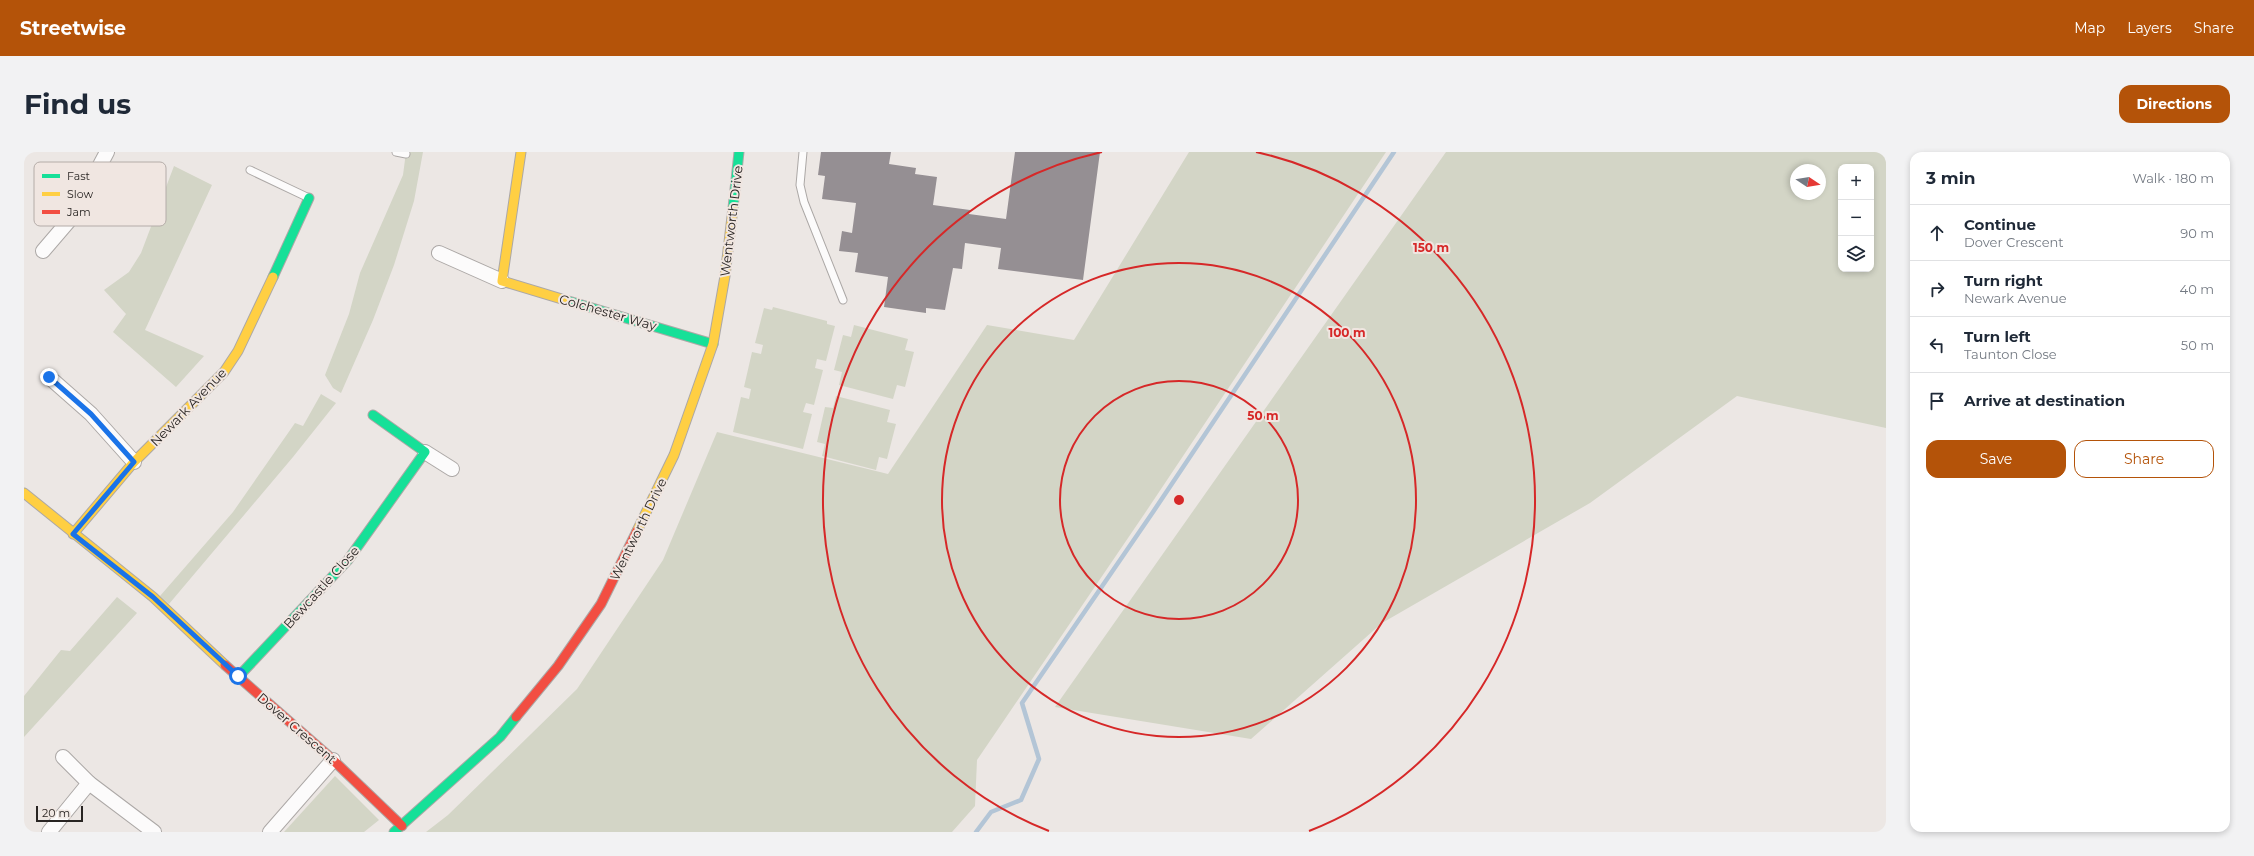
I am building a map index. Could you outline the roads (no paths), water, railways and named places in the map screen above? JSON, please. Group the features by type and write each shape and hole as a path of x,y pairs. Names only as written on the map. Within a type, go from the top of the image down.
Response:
{"street":[{"path":"102,162 107,152"},
{"path":"502,281 521,152"},
{"name":"Wentworth Drive","path":"394,832 500,737 558,666 601,604 674,456 713,344 725,276 739,152"},
{"name":"Newark Avenue","path":"73,534 134,462 220,376 230,363 238,351 309,198"},
{"path":"43,251 64,226"},
{"name":"Colchester Way","path":"439,253 502,281 713,344"},
{"path":"49,377 91,414 134,462"},
{"path":"373,415 425,452 452,469"},
{"name":"Bewcastle Close","path":"238,676 348,560 425,452"},
{"name":"Dover Crescent","path":"24,493 153,597 238,676 333,760 402,826"},
{"path":"63,757 89,783 154,832"},
{"path":"270,832 333,760"},
{"path":"49,832 89,783"}],"lane":[{"path":"396,152 406,154"},
{"path":"803,152 800,185 804,202 843,300"},
{"path":"250,170 309,198"}],"waterway":[{"path":"976,832 991,812 1021,800 1039,759 1022,703 1153,512 1394,152"}]}
